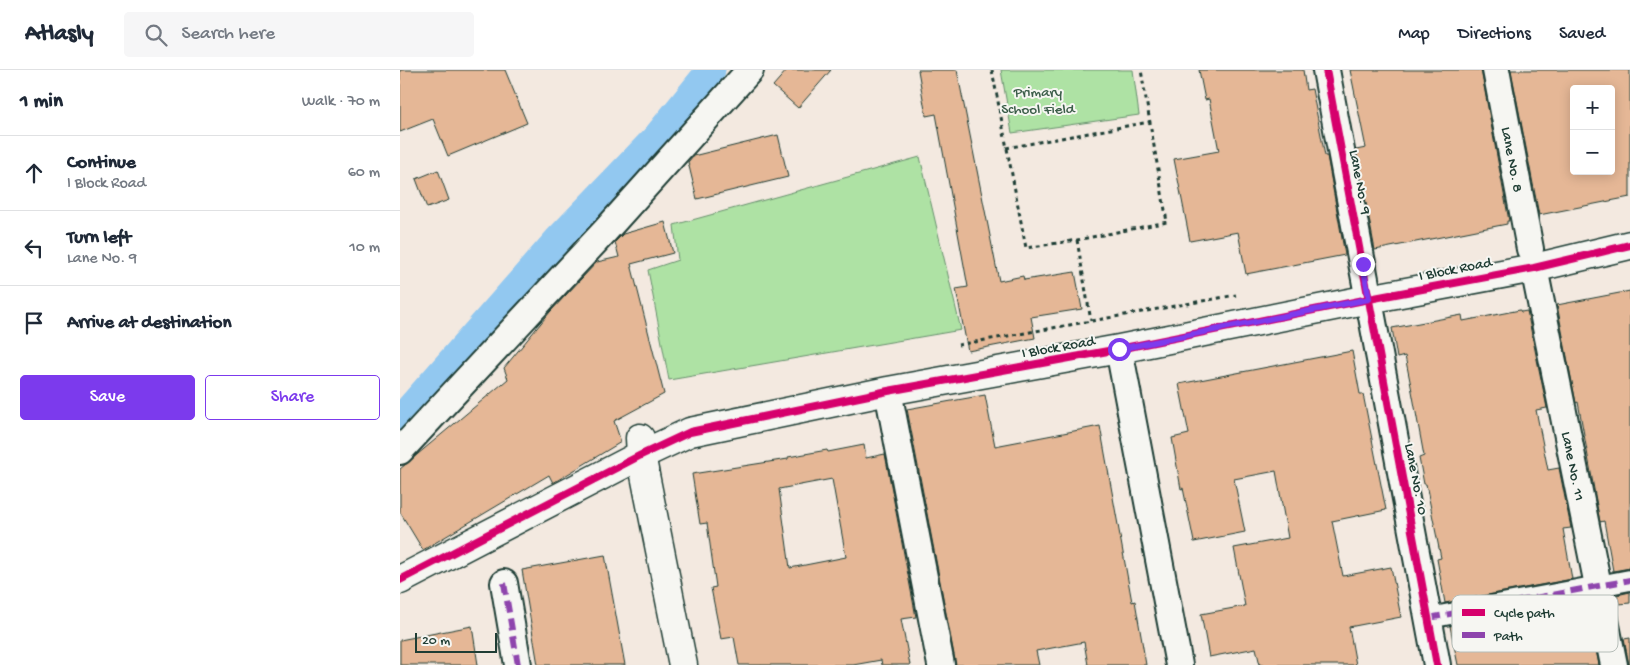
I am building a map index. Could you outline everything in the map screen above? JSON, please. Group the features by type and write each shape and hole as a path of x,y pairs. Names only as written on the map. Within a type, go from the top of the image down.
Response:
{"street":[{"path":"400,451 606,230 750,70"},
{"name":"Lane No. 9","path":"1326,70 1368,290"},
{"name":"Lane No. 8","path":"1496,70 1532,258"},
{"name":"I Block Road","path":"1532,258 1630,226"},
{"name":"I Block Road","path":"1368,290 1119,349 888,391 690,432 642,455 640,437 686,414 1094,334 1368,290 1532,258 1630,245"},
{"name":"Lane No. 11","path":"1532,258 1600,595"},
{"name":"Lane No. 10","path":"1368,290 1437,665"},
{"path":"1119,349 1179,665"},
{"path":"888,391 941,665"},
{"path":"400,580 642,455 683,665"},
{"path":"1547,595 1630,580"},
{"path":"504,582 518,665"},
{"path":"1429,618 1452,614"},
{"name":"Lane No. 11","path":"1611,652 1614,665"}],"path":[{"path":"992,70 1026,248 1167,222 1140,70"},
{"path":"1006,148 1149,122"},
{"path":"1077,240 1094,334"}],"green space":[{"name":"Primary School Field","path":"1001,70 1133,70 1139,115 1012,133"},
{"path":"920,157 961,330 669,380 648,270 678,260 674,225"}],"building":[{"path":"400,70 505,70 527,123 448,156 433,119 400,132"},
{"path":"787,70 831,70 798,108 773,86"},
{"path":"918,70 957,70 999,281 1023,276 1024,280 1075,272 1082,309 1031,317 1035,338 968,351 956,289 968,287 936,114 926,116"},
{"path":"1199,70 1303,70 1306,90 1312,89 1325,156 1327,156 1345,255 1246,274 1238,232 1190,241 1174,159 1219,151 1209,99 1205,100"},
{"path":"1350,70 1481,70 1509,221 1507,221 1507,224 1375,250 1356,150 1366,148"},
{"path":"1511,70 1630,70 1630,197 1539,215"},
{"path":"778,135 788,177 697,199 688,162 693,156"},
{"path":"438,170 449,200 427,208 416,179"},
{"path":"665,222 673,253 631,264 664,394 614,421 621,442 553,483 549,475 423,550 400,512 400,469 508,379 504,368 550,312 597,262 619,257 615,242 623,234"},
{"path":"1630,291 1630,568 1613,571 1604,521 1600,522 1578,402 1576,403 1557,305"},
{"path":"1520,310 1521,312 1527,311 1547,408 1536,410 1548,470 1559,468 1571,528 1563,529 1572,579 1487,595 1452,595 1452,602 1445,603 1437,559 1441,558 1419,458 1424,456 1412,391 1405,356 1397,358 1392,328 1462,315 1463,321"},
{"path":"1352,351 1360,394 1363,394 1386,510 1332,521 1343,576 1391,567 1401,617 1349,627 1356,665 1260,665 1256,648 1209,657 1201,614 1245,606 1234,548 1288,538 1276,471 1234,479 1245,532 1194,542 1183,488 1181,489 1172,438 1189,434 1179,384"},
{"path":"985,395 995,446 1100,426 1132,602 1135,601 1146,665 1088,665 1084,642 1036,651 1039,665 956,665 907,409"},
{"path":"864,445 866,458 885,454 916,617 901,619 910,665 882,665 881,660 853,665 739,665 734,637 721,639 711,588 716,587 707,523 700,524 692,474 788,459 788,457 827,450 828,452","holes":["832,479 846,557 790,568 779,489"]},
{"path":"605,555 625,665 538,665 522,570"},
{"path":"1630,592 1630,603 1619,604 1617,595"},
{"path":"472,626 478,665 400,665 400,640"},
{"path":"1630,638 1630,665 1629,665 1624,639"},
{"path":"1455,652 1596,652 1599,665 1458,665"}],"waterway":[{"path":"400,420 558,240 657,137 711,70"}],"marked path":[{"path":"1551,595 1630,580"},
{"path":"504,583 518,665"},
{"path":"1429,618 1452,614"}],"cycle path":[{"path":"1326,70 1437,665"},
{"path":"400,580 641,455 690,432 888,391 1119,349 1534,268 1630,245"}],"route":[{"path":"1119,349 1369,299 1363,264"}]}
